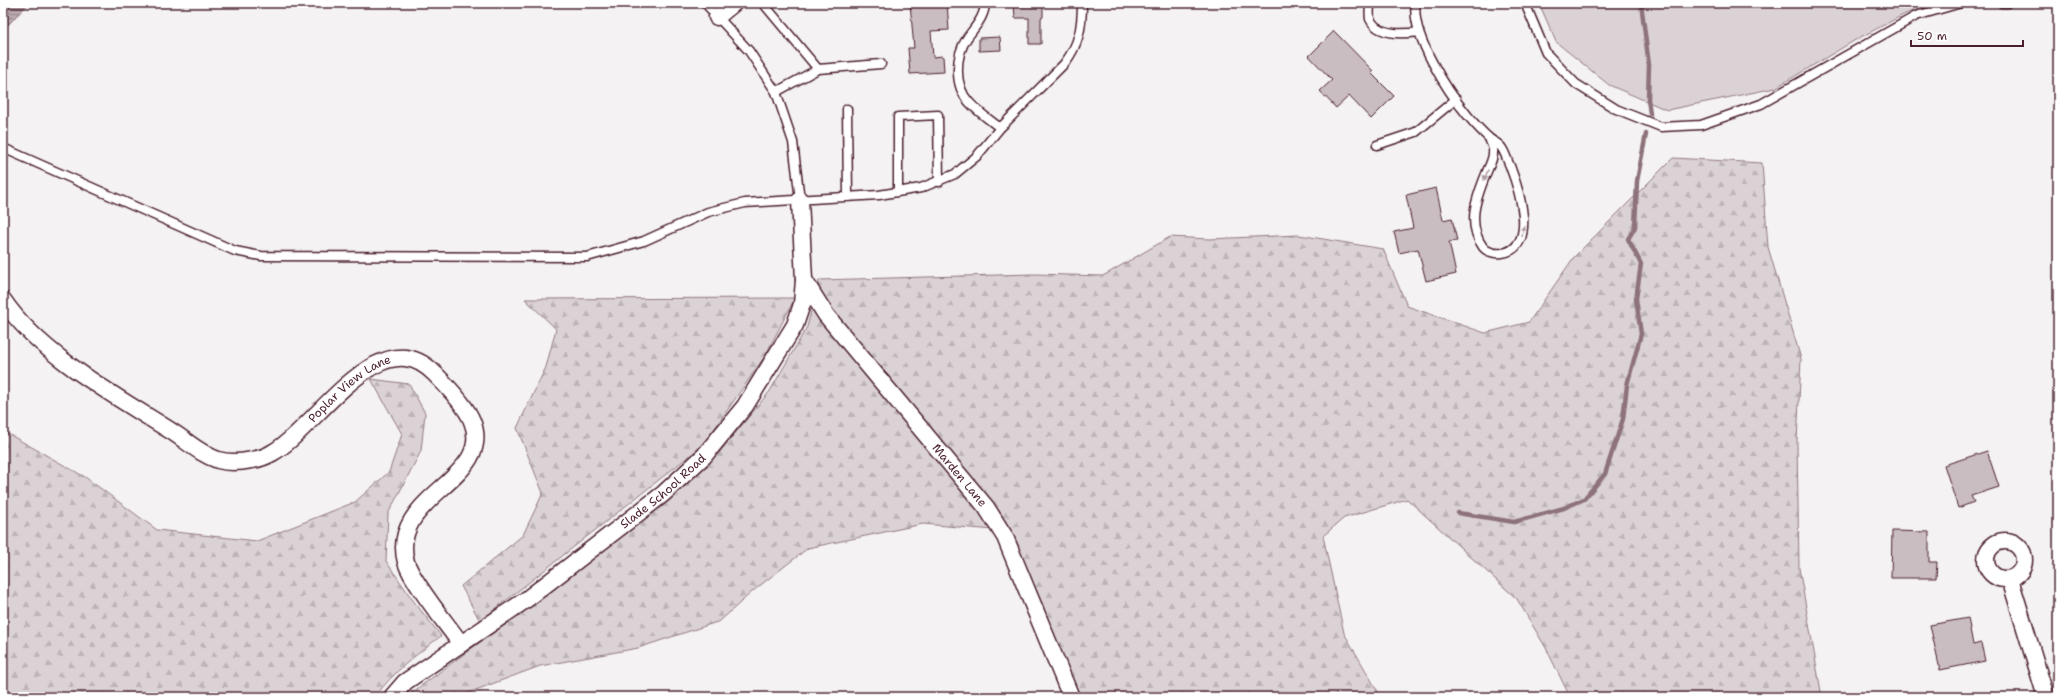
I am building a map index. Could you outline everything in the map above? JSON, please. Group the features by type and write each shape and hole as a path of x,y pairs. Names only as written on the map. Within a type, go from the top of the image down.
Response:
{"street":[{"path":"717,18 734,3"},
{"name":"Slade School Road","path":"392,697 404,682 527,599 663,494 704,456 745,406 796,325 802,304 804,280 800,200"},
{"name":"Marden Lane","path":"804,280 826,316 986,507 1004,537 1071,697"},
{"name":"Poplar View Lane","path":"3,300 33,335 58,356 123,401 175,433 197,450 219,460 236,462 253,460 272,453 290,440 356,376 375,364 388,359 402,358 415,360 426,365 468,414 475,431 475,441 471,456 458,473 420,508 410,521 404,550 407,563 413,576 461,644"},
{"path":"2010,579 2046,697"}],"lane":[{"path":"705,3 717,18 749,50 776,92 793,142 800,200"},
{"path":"763,3 818,69"},
{"path":"985,3 985,8 978,23 966,40 959,56 958,74 962,89 968,101 1000,128"},
{"path":"3,148 202,238 235,251 262,256 587,257 644,241 708,212 745,203 898,192 921,188 939,182 955,174 977,156 1000,128 1064,64 1072,53 1080,32 1082,3"},
{"path":"1370,3 1370,19 1378,27 1396,33 1419,32"},
{"path":"1416,3 1416,22 1419,32 1441,79 1468,116 1489,138 1501,146 1510,168 1522,209 1524,227 1518,244 1511,251 1502,253 1492,252 1484,248 1477,236 1474,221 1477,198 1492,160 1493,150 1489,138"},
{"path":"1525,3 1546,53 1576,84 1616,109 1661,126 1701,125 1761,104 1916,16 1961,3"},
{"path":"2002,3 2007,3"},
{"path":"776,92 818,69 881,64"},
{"path":"1377,145 1416,132 1456,99"},
{"path":"847,109 848,196"},
{"path":"898,192 898,117 938,115 939,182"}],"green space":[{"path":"1539,3 1938,3 1905,14 1857,39 1775,88 1667,110 1609,85 1556,42"},
{"path":"1673,158 1762,163 1768,247 1801,359 1797,442 1799,568 1822,697 1570,697 1546,648 1517,599 1407,499 1344,518 1323,536 1344,633 1381,697 1071,697 1043,605 1006,531 923,524 808,548 753,591 720,621 638,648 540,666 457,697 406,697 611,545 719,453 770,391 807,327 819,280 1034,274 1103,276 1170,237 1209,239 1299,235 1383,249 1407,306 1485,333 1529,322 1574,257"},
{"path":"795,298 765,356 703,445 480,621 461,586 523,535 543,493 517,428 546,367 556,329 525,299"},
{"path":"371,379 409,384 425,413 421,451 388,514 386,561 412,599 441,636 397,671 375,697 3,697 3,431 85,477 157,530 257,541 355,502 389,472 402,434"}],"shaded area":[{"path":"3,3 29,3 8,25 3,18"}],"building":[{"path":"910,3 947,3 949,30 931,31 933,57 943,56 944,72 910,74 908,48 914,48"},
{"path":"1014,3 1043,3 1043,17 1041,18 1041,44 1029,44 1029,18 1015,18"},
{"path":"1334,31 1373,71 1371,73 1394,96 1371,119 1349,96 1336,108 1320,91 1332,80 1309,56"},
{"path":"1000,37 1001,50 979,51 979,38"},
{"path":"1436,188 1443,220 1452,218 1457,241 1449,242 1456,274 1426,281 1418,249 1399,253 1394,232 1413,228 1406,195"},
{"path":"1987,451 1999,487 1971,496 1974,502 1958,508 1944,465"},
{"path":"1892,531 1929,532 1929,562 1937,562 1936,578 1891,578"},
{"path":"1968,618 1973,645 1981,643 1985,661 1940,670 1930,625"}],"waterway":[{"path":"1641,3 1649,65 1648,99 1650,114"},
{"path":"1458,513 1514,522 1564,508 1584,499 1605,474 1623,419 1627,385 1641,334 1636,299 1641,264 1628,239 1635,227 1637,181 1646,134"}]}
